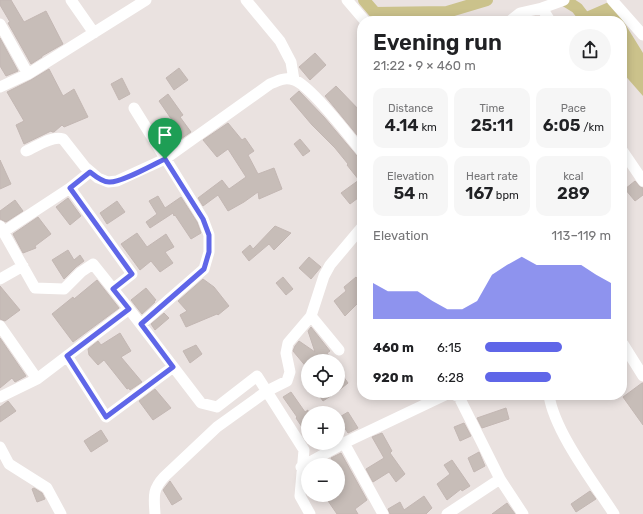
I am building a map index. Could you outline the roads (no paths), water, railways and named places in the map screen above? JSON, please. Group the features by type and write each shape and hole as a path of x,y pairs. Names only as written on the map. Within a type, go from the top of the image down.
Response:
{"street":[{"path":"71,0 94,33"},
{"path":"0,87 28,74 146,0"},
{"path":"246,0 280,41 291,62 294,80"},
{"path":"347,0 361,16"},
{"path":"612,0 626,16"},
{"path":"516,16 520,13 559,2"},
{"path":"542,8 547,16"},
{"path":"627,17 643,35"},
{"path":"0,24 28,74"},
{"path":"26,151 55,138 60,138 64,140 90,172 98,178 108,182 117,181 165,159 270,84 282,78 294,80 304,85 337,121 357,146"},
{"path":"134,108 203,219 209,235 209,252 204,269 141,324"},
{"path":"627,157 643,181"},
{"path":"90,172 70,188 2,229 35,288 64,289 81,272 93,264 141,324 201,404 216,407 257,376 304,450 303,458"},
{"path":"70,188 132,274 113,289"},
{"path":"154,514 154,493 157,485 164,477 218,427 267,391 287,381 290,372 286,353 288,343 311,316 324,276 336,256 357,233"},
{"path":"0,279 23,266"},
{"path":"0,397 37,379 129,309"},
{"path":"311,316 339,350"},
{"path":"0,326 37,379"},
{"path":"627,350 643,376"},
{"path":"67,356 106,417 173,367"},
{"path":"345,443 434,400"},
{"path":"460,400 500,479 523,514"},
{"path":"550,400 557,420 573,450 614,514"},
{"path":"345,445 383,514"},
{"path":"0,447 9,464 47,488 61,514"},
{"path":"317,458 331,450"},
{"path":"301,467 301,498"},
{"path":"447,514 500,479"},
{"path":"303,502 310,514"}],"waterway":[{"path":"364,0 375,13 447,12 487,0"},
{"path":"564,0 577,8 583,16"}]}
